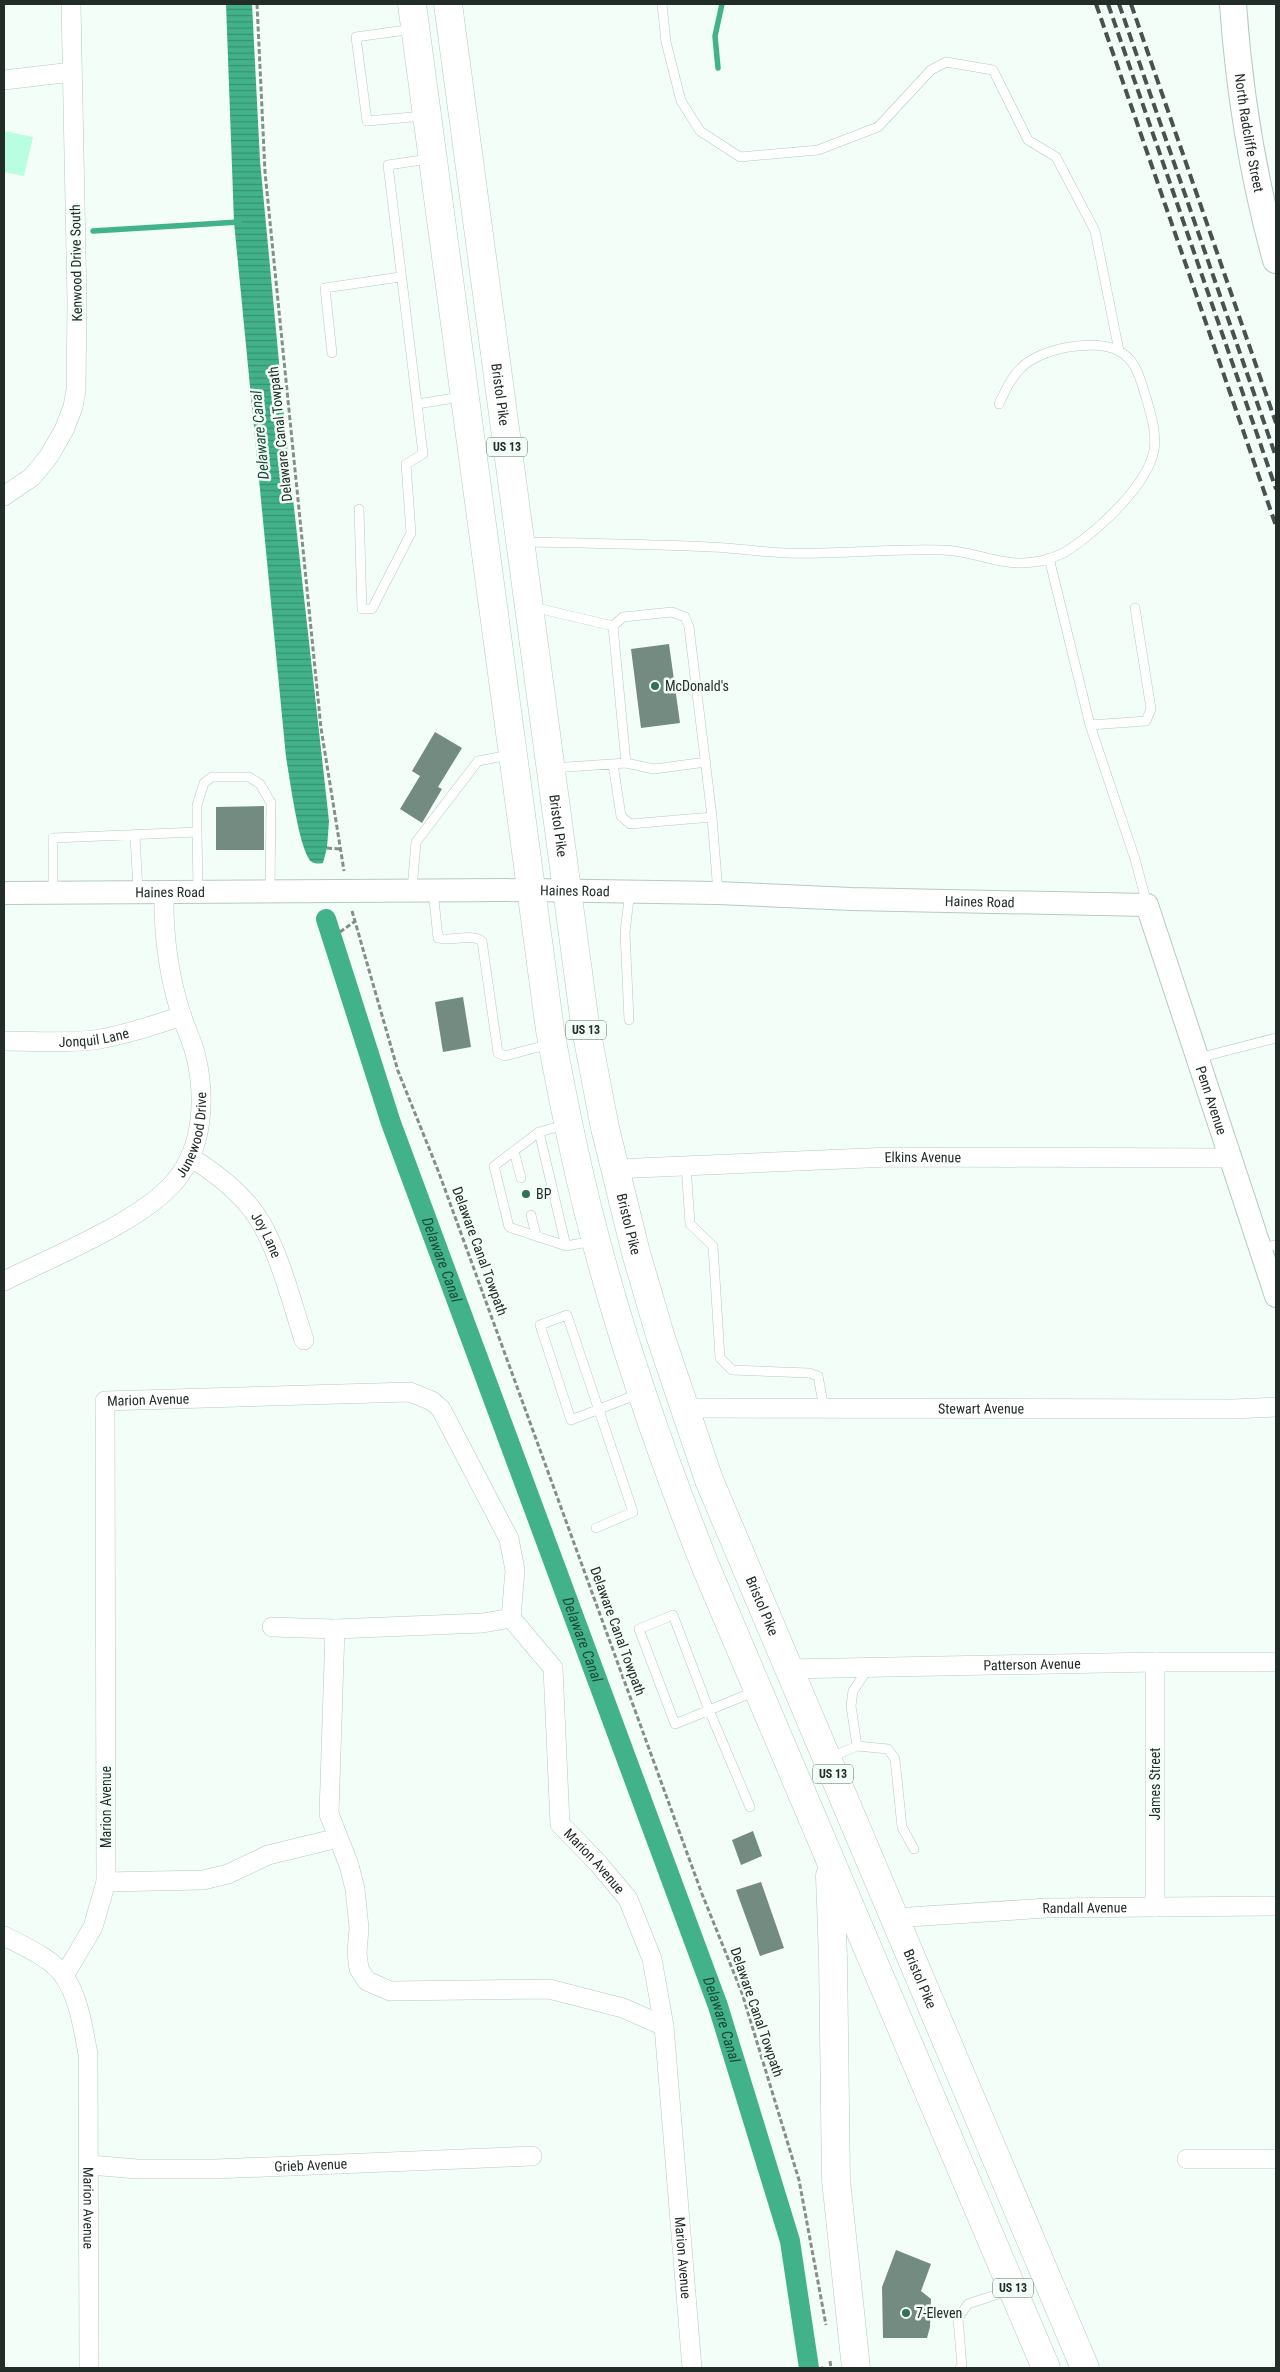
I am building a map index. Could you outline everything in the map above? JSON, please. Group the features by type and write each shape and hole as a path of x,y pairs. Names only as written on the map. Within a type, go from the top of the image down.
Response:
{"highway":[{"name":"Bristol Pike","path":"448,4 585,1024 614,1169 646,1290 709,1480 1085,2368"},
{"name":"US 13","path":"414,16 552,1044 568,1124 596,1241 641,1393 676,1492 758,1690 1046,2368"},
{"path":"827,1851 833,1959 836,2180 856,2368"}],"main road":[{"name":"North Radcliffe Street","path":"1233,4 1243,99 1253,160 1276,255"}],"street":[{"name":"Kenwood Drive South","path":"4,496 32,477 49,456 64,430 73,407 76,390 78,302 71,4"},
{"path":"4,80 72,72"},
{"name":"Haines Road","path":"4,893 566,890 718,893 851,899 1147,904"},
{"name":"Junewood Drive","path":"4,1281 133,1215 176,1181 190,1157 198,1134 201,1091 197,1060 182,1016 165,948 164,891"},
{"name":"Penn Avenue","path":"1147,904 1231,1158 1268,1246 1276,1296"},
{"name":"Jonquil Lane","path":"4,1041 99,1039 132,1032 182,1016"},
{"name":"Joy Lane","path":"190,1157 213,1171 245,1201 258,1218 269,1237 304,1340"},
{"name":"Elkins Avenue","path":"614,1169 890,1157 1231,1158"},
{"name":"Marion Avenue","path":"88,2368 90,2165 88,2054 80,2016 64,1976 93,1927 106,1882 105,1401 410,1392 432,1400 441,1409 509,1538 515,1570 511,1618 553,1668 560,1824 597,1862 628,1899 652,1959 664,2026 692,2368"},
{"name":"Stewart Avenue","path":"684,1408 1233,1409 1276,1407"},
{"path":"272,1627 335,1629 482,1623 511,1618"},
{"path":"335,1629 329,1814 349,1865 355,1889 359,1928 357,1952 359,1969 367,1981 390,1991 548,1989 624,2008 664,2026"},
{"name":"Patterson Avenue","path":"788,1669 1155,1662 1276,1662"},
{"name":"James Street","path":"1155,1662 1155,1907"},
{"path":"106,1882 203,1880 228,1874 268,1855 338,1838"},
{"name":"Randall Avenue","path":"894,1918 1047,1908 1276,1906"},
{"path":"4,1936 51,1963 64,1976"},
{"name":"Grieb Avenue","path":"90,2165 137,2169 215,2169 532,2156"},
{"path":"1187,2159 1276,2159"}],"lane":[{"path":"662,4 666,42 680,101 700,131 740,157 818,150 878,127 931,70 946,62 993,70 1028,140 1056,158 1095,231 1119,351"},
{"path":"414,16 356,37 367,121 427,116"},
{"path":"359,509 362,609 372,609 411,533 406,464 423,454 400,277 388,165 432,158"},
{"path":"332,353 325,288 400,277"},
{"path":"520,542 686,546 786,553 950,550 1017,564 1030,563 1068,550 1087,536 1117,508 1148,468 1154,450 1154,435 1150,411 1138,372 1130,358 1119,351 1095,345 1065,348 1032,359 1009,384 999,404"},
{"path":"418,404 464,397"},
{"path":"1049,558 1090,725 1135,859 1147,904"},
{"path":"528,606 613,626"},
{"path":"1090,725 1146,721 1151,709 1135,608"},
{"path":"613,626 623,617 672,612 685,617 689,627 712,817 718,893"},
{"path":"613,626 626,763"},
{"path":"512,755 478,761 416,842 422,890 438,938 444,940 476,938 482,941 498,1053 505,1056 552,1044"},
{"path":"550,768 626,763 654,769 706,762"},
{"path":"614,764 621,816 630,824 712,817"},
{"path":"198,891 197,832 199,793 204,783 212,777 249,777 260,784 271,803 270,891"},
{"path":"52,893 53,838 197,832"},
{"path":"134,836 138,892"},
{"path":"630,891 625,932 630,1020"},
{"path":"1198,1058 1276,1038"},
{"path":"568,1124 538,1132 494,1166 509,1227 566,1246 596,1241"},
{"path":"538,1132 566,1246"},
{"path":"514,1151 521,1178"},
{"path":"686,1165 690,1224 713,1246 720,1358 732,1370 809,1373 818,1376 824,1408"},
{"path":"531,1215 536,1235"},
{"path":"596,1528 633,1512 598,1409 567,1315 540,1325 571,1420 598,1409 641,1393"},
{"path":"750,1807 709,1710 673,1615 639,1629 675,1724 709,1710 758,1690"},
{"path":"857,1746 851,1706 854,1691 869,1667"},
{"path":"826,1759 857,1746 888,1749 895,1759 902,1827 914,1849"},
{"path":"960,2368 962,2367 958,2318 968,2304 1013,2289"}],"path":[{"name":"Delaware Canal Towpath","path":"257,4 265,172 322,728 342,860"},
{"path":"327,848 340,849"},
{"name":"Delaware Canal Towpath","path":"352,910 398,1071 442,1182 702,1894 742,1993 799,2180 827,2329"},
{"path":"340,932 354,922"},
{"path":"830,2354 831,2368"}],"shaded area":[{"path":"4,131 33,137 24,176 4,172"}],"water":[{"path":"226,4 252,4 260,161 286,436 329,821 327,848 323,863 312,862 305,851 295,810 286,757 234,222"}],"building":[{"name":"McDonald's","path":"669,644 680,723 641,728 631,649"},
{"path":"435,732 462,748 438,787 442,789 422,823 400,809 420,776 412,771"},
{"path":"264,806 264,850 216,850 216,807"},
{"path":"463,997 471,1047 443,1052 435,1002"},
{"path":"753,1831 762,1856 741,1865 732,1840"},
{"path":"761,1882 784,1948 760,1956 736,1890"},
{"name":"7-Eleven","path":"896,2250 931,2264 921,2291 931,2299 930,2327 927,2338 883,2338 882,2287"}],"waterway":[{"path":"718,68 715,36 722,4"},
{"path":"93,231 239,222"},
{"name":"Delaware Canal","path":"326,919 391,1123 718,2006 790,2241 809,2368"}],"railway":[{"path":"1096,4 1276,526"},
{"path":"1108,4 1276,489"},
{"path":"1119,4 1276,457"},
{"path":"1131,4 1276,423"}],"place":[{"name":"McDonald's","path":"655,686"},
{"name":"BP","path":"526,1194"},
{"name":"7-Eleven","path":"906,2313"}]}
